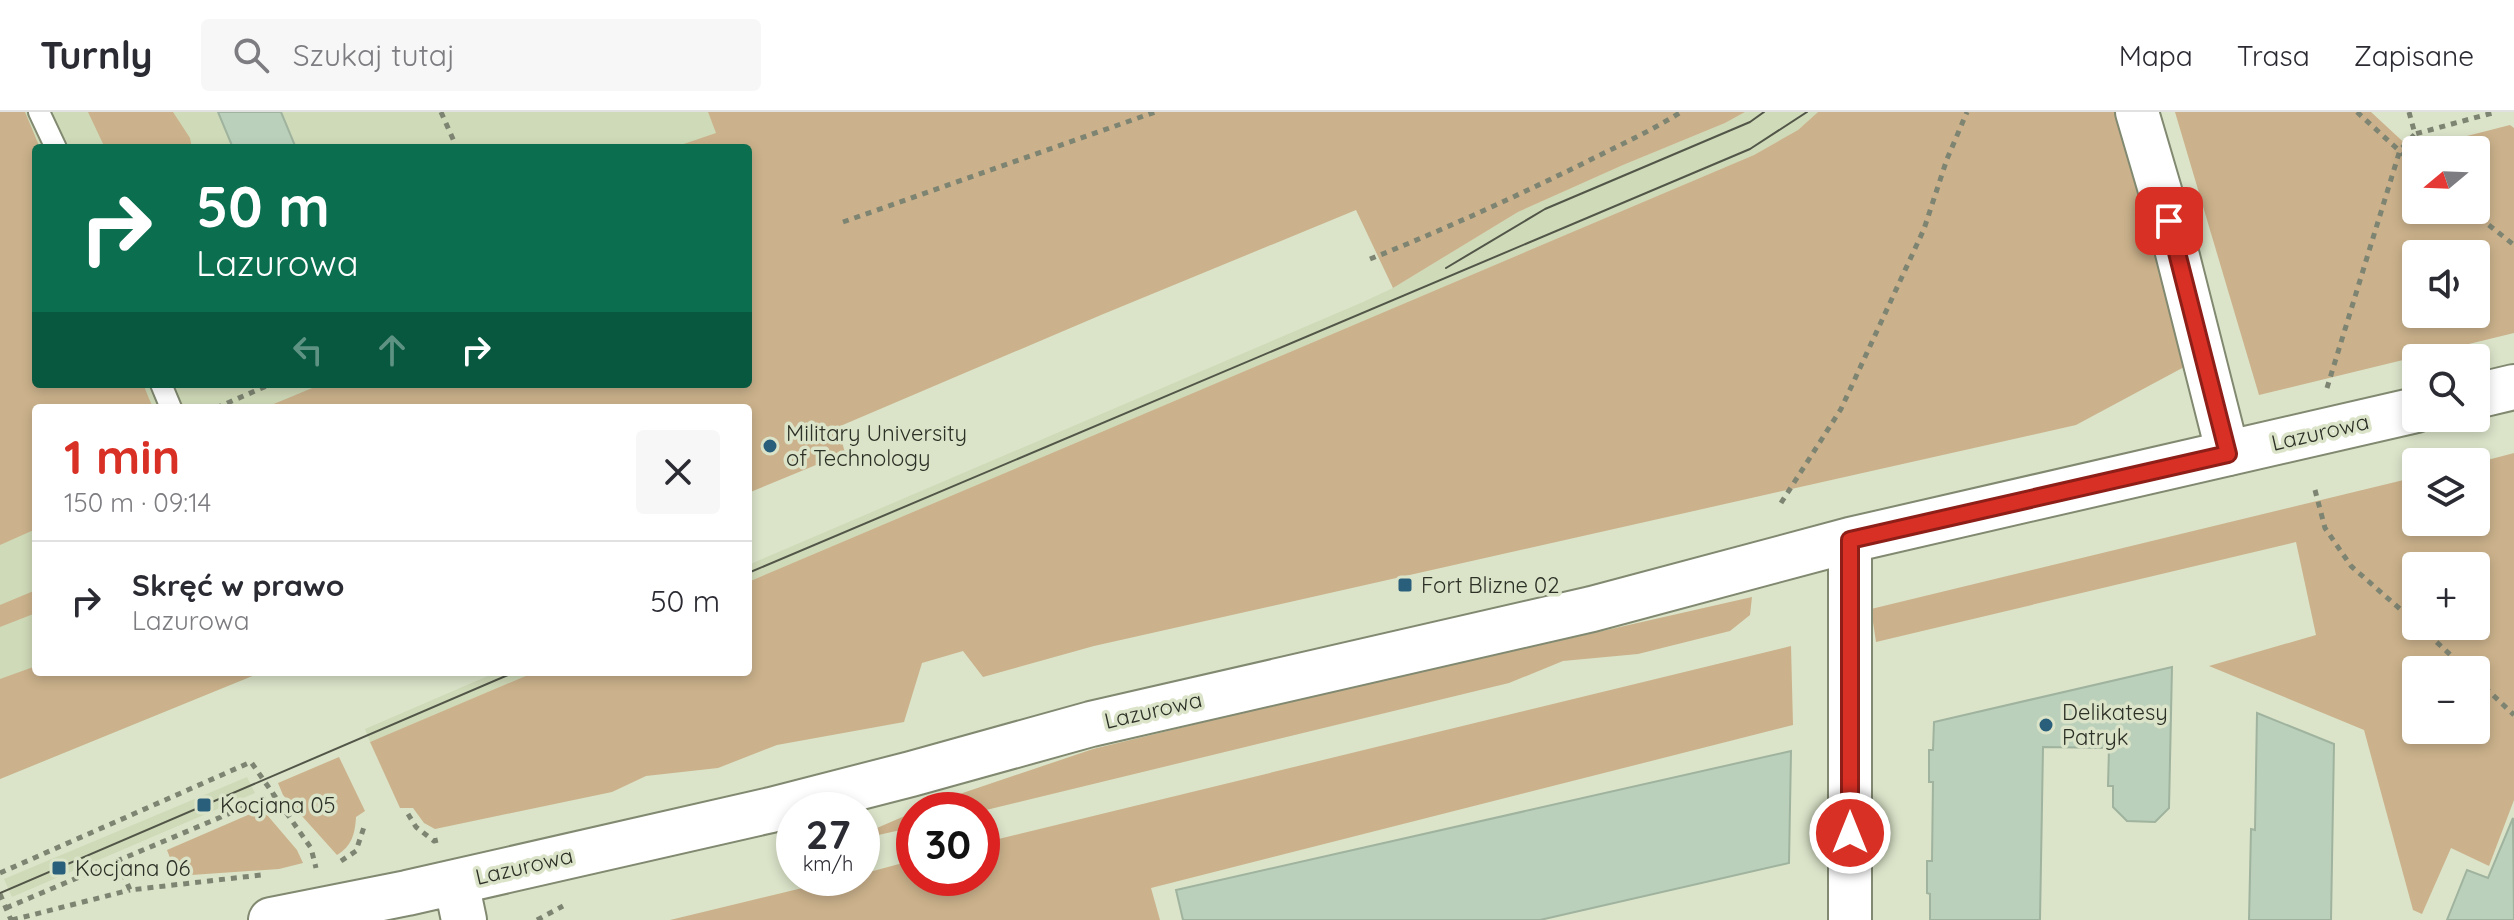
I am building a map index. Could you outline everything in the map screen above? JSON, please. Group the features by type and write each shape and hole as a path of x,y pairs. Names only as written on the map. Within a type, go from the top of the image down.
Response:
{"street":[{"path":"2137,112 2166,208 2228,454"},
{"path":"2490,393 2514,387"},
{"name":"Lazurowa","path":"271,920 460,901 771,810 1091,724 1592,609 1850,540 2402,413"},
{"path":"1850,540 1850,920"}],"lane":[{"path":"39,112 54,144"}],"path":[{"path":"441,112 455,144"},
{"path":"843,222 1155,112"},
{"path":"1370,259 1439,232 1524,192 1649,132 1681,112"},
{"path":"1781,503 1841,409 1924,229 1947,159 1967,112"},
{"path":"2357,112 2400,150"},
{"path":"2409,112 2415,134"},
{"path":"2326,389 2400,150 2415,134 2496,112"},
{"path":"2488,224 2514,245"},
{"path":"225,404 262,388"},
{"path":"2315,490 2325,528 2351,566 2402,610"},
{"path":"2435,640 2452,656"},
{"path":"2490,692 2514,715"},
{"path":"0,873 251,762 311,848 316,869"},
{"path":"6,908 273,795"},
{"path":"408,814 416,827 434,841 450,838"},
{"path":"335,866 356,851 364,827"},
{"path":"118,862 130,890"},
{"path":"301,871 325,867"},
{"path":"0,894 12,920 130,890 273,874"},
{"path":"537,920 563,906"}],"shaded area":[{"name":"Military University of Technology","path":"0,112 708,112 721,144 32,144 32,388 748,388 748,404 32,404 32,676 252,676 0,779"},
{"path":"0,112 25,112 38,144 32,144 32,388 145,388 151,404 32,404 32,531 0,545"},
{"path":"88,112 173,112 191,144 103,144"},
{"path":"708,112 1745,112 1518,212 1393,288 1356,210 838,427 845,453 752,491 752,404 274,404 312,388 752,388 752,144 684,144 716,133"},
{"path":"1745,112 1818,112 1798,130 1754,155 752,580 752,563 1363,302 1393,288 1518,212"},
{"path":"1818,112 2118,112 2132,153 2186,366 2076,425 1094,646 983,677 963,651 922,663 904,722 777,745 718,768 646,776 612,792 435,829 424,823 413,808 400,808 370,742 526,676 752,676 752,580 1754,155 1798,130"},
{"path":"2175,112 2371,112 2402,141 2402,224 2490,224 2490,136 2467,136 2510,125 2514,128 2514,333 2469,344 2402,344 2402,360 2259,395"},
{"path":"2514,453 2514,800 2489,866 2451,848 2422,914 2413,910 2364,730 2209,666 2316,635 2296,542 1876,642 1871,609 2402,480 2402,536 2490,536 2490,459"},
{"path":"32,592 32,615 0,627 0,605"},
{"path":"1752,597 1750,615 1730,631 1638,654 1563,661 1509,683 1000,807 1000,792 966,792 1093,749"},
{"path":"1791,646 1793,725 1151,888 1160,920 670,920 776,894 880,896 880,869 896,865 896,896 1000,896 1000,839"},
{"path":"32,667 32,676 252,676 0,779 0,679"},
{"path":"488,676 526,676 370,742 365,729"},
{"path":"339,757 365,811 356,817 352,839 337,855 283,795 278,783"},
{"path":"247,777 255,793 12,897 4,879"},
{"path":"262,809 297,850 303,863 279,869 177,876 167,850"},
{"path":"896,820 896,831 880,835 880,827"}],"building":[{"path":"218,112 281,112 294,144 231,144"},
{"path":"2172,667 2169,808 2155,822 2127,821 2113,807 2113,786 2108,786 2109,748 2043,747 2040,920 1930,920 1927,861 1932,861 1933,782 1929,782 1929,750 1933,750 1934,722"},
{"path":"2257,713 2334,744 2331,920 2249,920 2251,829 2255,830"},
{"path":"1791,751 1789,863 1540,920 1183,920 1176,890"},
{"path":"2513,818 2514,920 2447,920 2467,870 2488,878"}],"tram line":[{"path":"1446,268 1545,209 1750,122 1764,112"},
{"path":"752,571 1750,149 1807,112"},
{"path":"0,893 506,676"}],"place":[{"name":"Military University of Technology","path":"770,446"},
{"name":"Fort Blizne 02","path":"1405,585"},
{"name":"Delikatesy Patryk","path":"2046,725"},
{"name":"Kocjana 05","path":"204,805"},
{"name":"Kocjana 06","path":"59,868"}],"route":[{"path":"1850,833 1850,540 2228,454 2169,221"}]}
